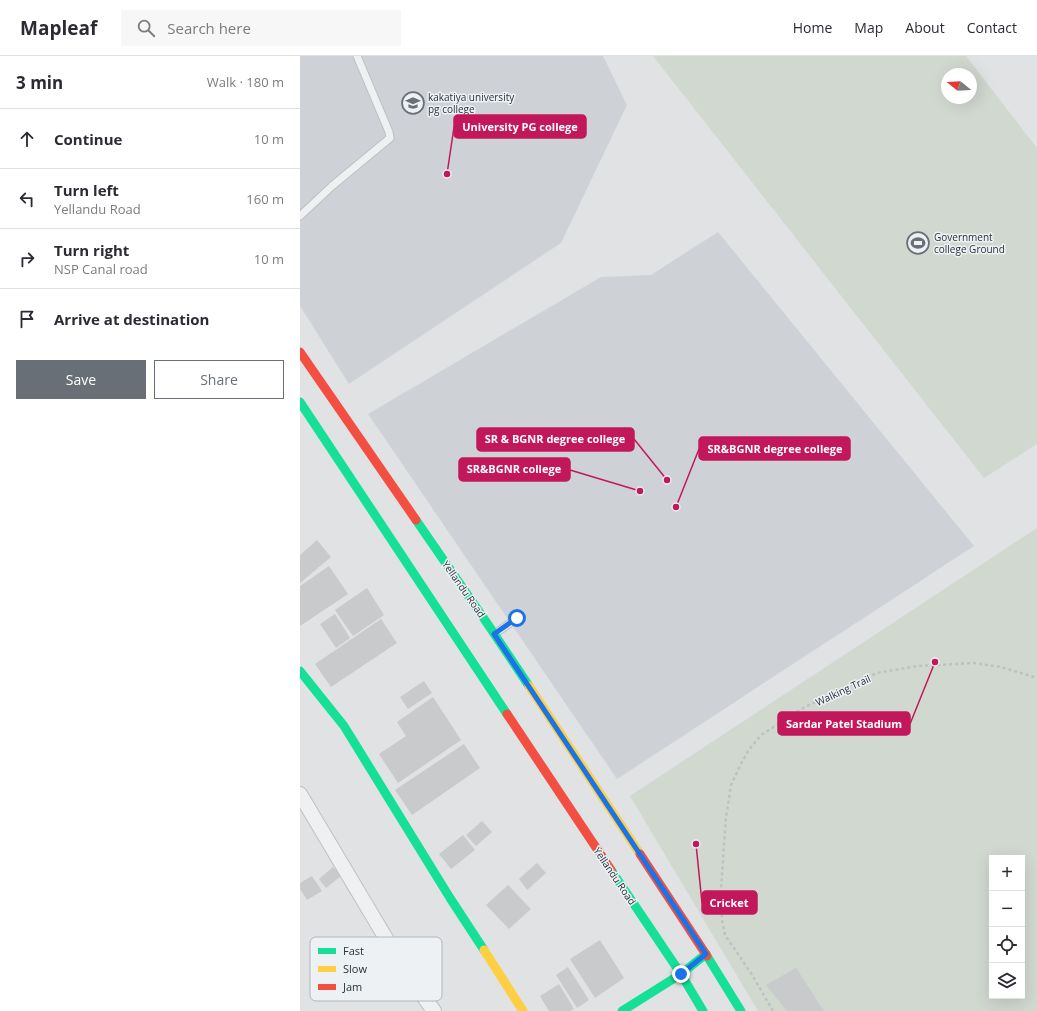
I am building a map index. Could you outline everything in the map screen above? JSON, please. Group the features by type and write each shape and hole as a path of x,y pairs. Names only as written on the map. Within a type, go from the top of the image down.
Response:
{"main road":[{"name":"Yellandu Road","path":"300,352 494,634 706,954 741,1011"},
{"name":"Yellandu Road","path":"300,402 681,974 703,1011"},
{"path":"300,671 344,726 450,898 523,1011"},
{"path":"622,1011 681,974 706,954"}],"street":[{"path":"300,794 385,937"},
{"path":"427,1001 434,1011"}],"lane":[{"path":"300,216 332,186 390,138 389,132 357,56"},
{"path":"494,634 517,618"}],"path":[{"name":"Walking Trail","path":"773,1011 751,973 725,935 722,920 721,889 729,799 732,785 748,751 761,735 805,708 878,673 918,666 974,663 1001,667 1037,678"}],"shaded area":[{"path":"300,56 603,56 627,105 561,243 349,384 300,306"},
{"name":"Government college Ground","path":"653,56 966,56 975,68 941,68 941,104 977,104 977,70 1037,148 1037,444 984,478"},
{"path":"718,232 974,546 617,779 368,414 601,277 651,275"},
{"path":"1037,528 1037,1011 758,1011 630,796"}],"building":[{"path":"317,540 331,557 300,583 300,555"},
{"path":"329,566 348,594 300,626 300,586"},
{"path":"367,588 384,615 353,636 335,610"},
{"path":"335,614 350,638 336,648 320,624"},
{"path":"381,619 397,643 331,687 315,664"},
{"path":"424,681 432,693 408,709 400,697"},
{"path":"433,697 461,740 398,783 379,754 406,736 397,722"},
{"path":"464,744 480,768 412,815 395,790"},
{"path":"482,821 492,832 476,846 466,835"},
{"path":"463,835 475,850 451,869 439,854"},
{"path":"537,863 546,873 527,890 519,879"},
{"path":"333,867 341,876 326,888 319,879"},
{"path":"312,876 322,891 307,900 300,889 300,883"},
{"path":"508,885 531,909 509,929 486,905"},
{"path":"600,940 624,978 595,998 570,959"},
{"path":"568,967 589,1000 577,1008 556,975"},
{"path":"796,968 824,1011 787,1011 766,985"},
{"path":"559,984 574,1009 570,1011 549,1011 540,996"}],"traffic: fast":[{"path":"300,402 507,714"},
{"path":"416,520 529,686"},
{"path":"300,671 344,726 450,898 484,950"},
{"path":"611,870 681,974 703,1011"},
{"path":"622,1011 681,974 706,954"},
{"path":"707,956 741,1011"}],"traffic: slow":[{"path":"529,686 640,854"},
{"path":"484,950 523,1011"}],"traffic: jam":[{"path":"300,352 416,520"},
{"path":"507,714 611,870"},
{"path":"640,854 707,956"}],"place":[{"name":"kakatiya university pg college","path":"413,103"},
{"name":"University PG college","path":"447,174"},
{"name":"Government college Ground","path":"918,243"},
{"name":"SR & BGNR degree college","path":"667,480"},
{"name":"SR&BGNR college","path":"640,491"},
{"name":"SR&BGNR degree college","path":"676,507"},
{"name":"Sardar Patel Stadium","path":"935,662"},
{"name":"Cricket","path":"696,844"}],"route":[{"path":"517,618 494,634 706,954 681,974"}]}
